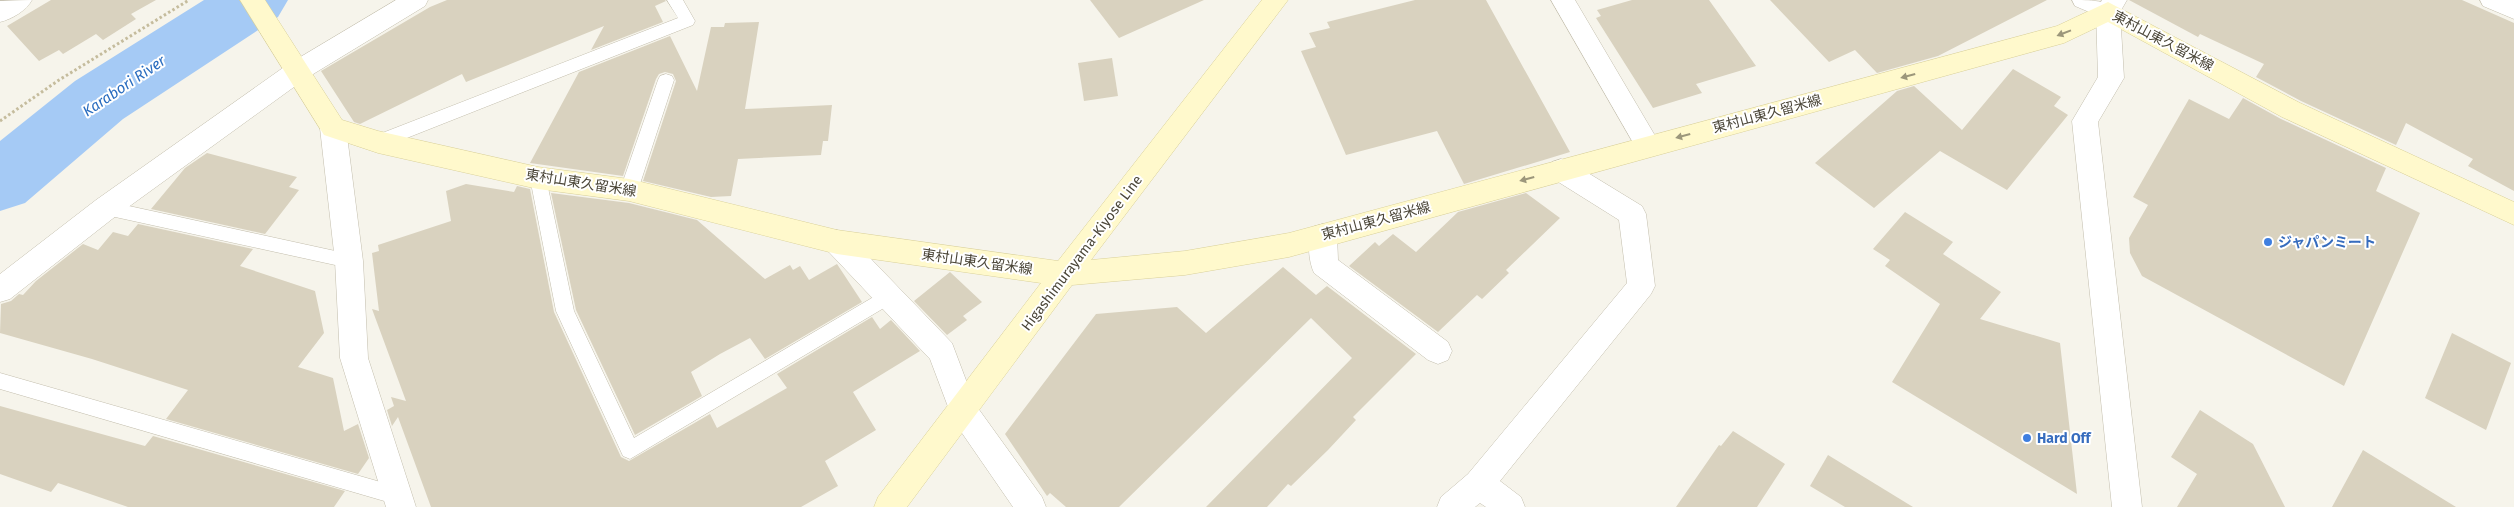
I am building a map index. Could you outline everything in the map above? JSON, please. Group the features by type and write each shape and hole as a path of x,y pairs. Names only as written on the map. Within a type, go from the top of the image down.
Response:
{"main road":[{"path":"252,0 295,71 333,128"},
{"name":"Higashimurayama-Kiyose Line","path":"889,507 963,411 1064,274 1276,0"},
{"name":"東村山東久留米線","path":"333,128 378,142 538,178 629,190 837,242 1064,274 1185,263 1289,245 2064,34 2112,6 2290,110 2514,214"}],"street":[{"path":"0,13 20,0"},
{"path":"0,290 106,208 295,71 416,0"},
{"path":"1563,0 1648,146"},
{"path":"2084,0 2112,6 2111,78 2085,121 2127,507"},
{"path":"2492,0 2514,10"},
{"path":"333,128 348,261 354,358 400,502"},
{"path":"1452,507 1479,484 1641,286 1632,214 1562,170"},
{"path":"1323,235 1324,265 1438,351"},
{"path":"837,242 942,352 963,411 1031,507"},
{"path":"1479,484 1510,507"}],"lane":[{"path":"378,142 687,21 675,0"},
{"path":"629,190 666,80"},
{"path":"538,178 565,311 630,450 888,297"},
{"path":"106,208 348,261"},
{"path":"0,381 400,502"}],"path":[{"path":"0,121 59,80 189,0"}],"building":[{"path":"51,0 156,0 131,14 136,19 103,40 96,34 63,54 59,50 39,61 7,26"},
{"path":"447,0 666,1 655,6 663,22 591,50 604,26 466,82 462,74 360,124 354,122 321,71 430,7"},
{"path":"1090,0 1204,0 1119,38"},
{"path":"1415,0 1486,0 1570,152 1464,184 1437,131 1346,155 1301,51 1316,47 1309,33 1330,28 1327,22"},
{"path":"1632,0 1709,0 1756,66 1696,84 1702,93 1653,108 1596,18 1601,16 1597,10"},
{"path":"1770,0 2047,0 1938,56 1877,73 1855,50 1829,62"},
{"path":"2129,0 2462,0 2514,23 2514,191 2468,166 2473,159 2406,123 2396,145 2301,101 2256,77 2264,64 2200,34 2198,37"},
{"path":"759,22 745,109 832,105 828,141 823,141 821,155 738,159 731,196 711,197 643,181 676,81 673,74 665,72 659,74 656,79 623,176 530,163 579,72 670,36 697,91 711,27 724,27 725,23"},
{"path":"1112,58 1118,96 1084,101 1078,63"},
{"path":"2013,69 2061,97 2054,106 2068,115 2007,190 1940,151 1874,208 1815,163 1897,91 1914,86 1962,130"},
{"name":"ジャパンミート","path":"2243,98 2281,119 2386,168 2376,191 2420,213 2344,386 2142,276 2130,253 2129,238 2148,205 2133,197 2189,99 2229,119"},
{"path":"207,153 297,177 289,187 299,190 265,234 151,209 185,168"},
{"path":"466,184 514,192 517,186 530,189 554,312 621,457 629,461 710,414 717,428 787,388 777,374 872,317 880,329 891,320 920,351 853,392 876,430 825,461 838,486 801,507 431,507 398,417 392,426 387,410 394,406 391,397 406,401 372,309 379,311 372,253 379,251 378,245 451,221 446,191"},
{"path":"551,193 629,203 697,220 765,279 790,265 793,270 800,266 809,280 837,264 862,302 765,359 750,338 720,354 691,372 702,396 635,435 576,310"},
{"path":"1526,193 1560,218 1506,270 1509,273 1482,299 1477,295 1438,332 1349,266 1375,242 1379,246 1393,234 1416,252 1458,212"},
{"name":"Hard Off","path":"1905,212 1953,242 1943,254 2001,292 1980,319 2060,343 2077,494 1892,382 1940,304 1885,266 1890,260 1873,249"},
{"path":"138,224 253,249 240,266 315,291 324,333 298,367 333,378 344,431 358,424 369,458 358,474 166,419 188,390 92,359 0,333 1,304 11,301 19,294 23,295 36,281 83,244 98,250 113,232 128,236"},
{"path":"1283,267 1316,295 1327,286 1416,354 1353,417 1356,420 1291,486 1288,484 1267,507 1206,507 1352,358 1311,318 1119,507 1066,507 1050,493 1047,496 1005,434 1096,314 1177,307 1206,333"},
{"path":"950,272 982,302 963,316 967,320 947,335 914,301"},
{"path":"2452,333 2511,363 2486,430 2425,398"},
{"path":"0,406 145,446 153,436 345,491 334,507 128,507 58,483 51,492 0,474"},
{"path":"2200,410 2253,444 2285,507 2177,507 2197,474 2171,457"},
{"path":"1733,431 1785,464 1757,507 1676,507 1719,445 1721,446"},
{"path":"2363,450 2456,507 2332,507"},
{"path":"1828,455 1913,507 1845,507 1810,486"}],"waterway":[{"name":"Karabori River","path":"0,182 99,100 255,0"}],"place":[{"name":"ジャパンミート","path":"2268,242"},
{"name":"Hard Off","path":"2027,438"}]}
